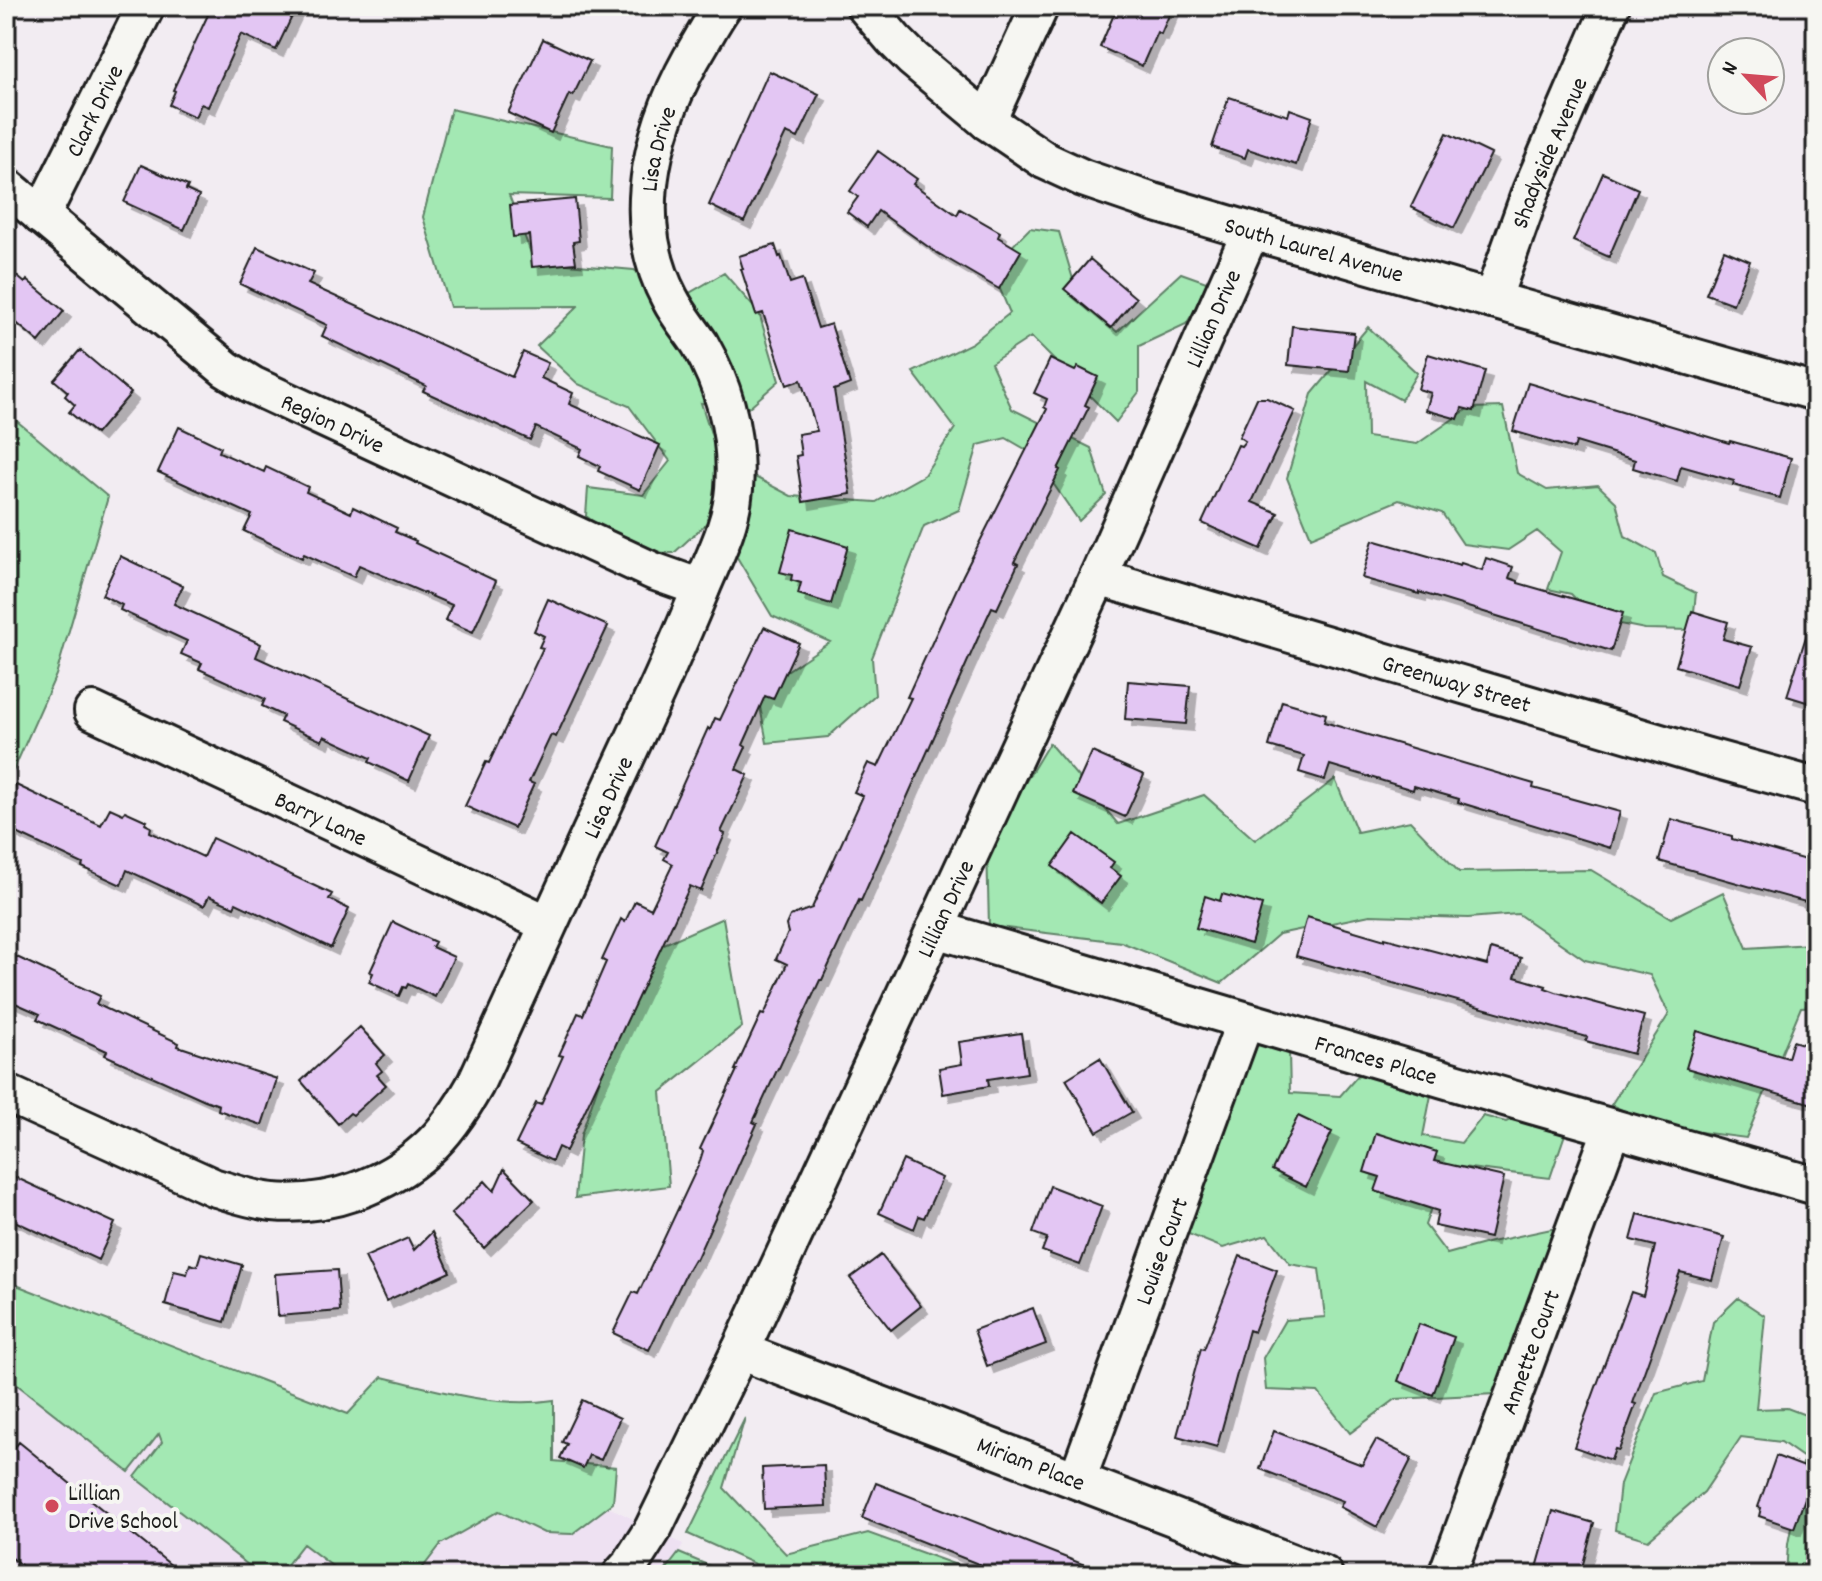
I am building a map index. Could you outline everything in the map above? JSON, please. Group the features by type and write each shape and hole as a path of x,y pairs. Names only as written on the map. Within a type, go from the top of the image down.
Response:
{"street":[{"name":"Clark Drive","path":"41,216 146,6"},
{"name":"Lisa Drive","path":"6,1093 213,1187 274,1202 333,1198 368,1187 397,1172 427,1149 449,1125 475,1085 669,666 727,528 734,488 733,438 726,405 711,365 669,299 655,265 648,219 651,167 660,130 691,58 723,6"},
{"name":"South Laurel Avenue","path":"865,6 913,59 987,121 1046,161 1083,178 1251,231 1816,392"},
{"path":"987,121 1040,6"},
{"name":"Shadyside Avenue","path":"1492,300 1531,191 1611,6"},
{"name":"Region Drive","path":"6,186 226,369 252,385 653,571 701,588"},
{"name":"Lillian Drive","path":"621,1575 653,1529 740,1351 1098,577 1251,231"},
{"name":"Greenway Street","path":"1098,577 1816,787"},
{"name":"Barry Lane","path":"93,711 548,924"},
{"name":"Frances Place","path":"935,929 1816,1186"},
{"name":"Louise Court","path":"1077,1480 1245,1021"},
{"name":"Annette Court","path":"1447,1575 1612,1128"},
{"name":"Miriam Place","path":"740,1351 1324,1575"}],"shaded area":[{"path":"6,1281 348,1414 484,1459 617,1511 683,1544 662,1575 6,1575"}],"green space":[{"path":"451,109 612,146 610,198 509,195 534,261 634,270 679,299 724,273 759,313 779,381 748,408 701,403 719,458 791,496 876,502 924,475 955,428 913,372 972,343 1010,313 991,268 1030,228 1059,232 1078,296 1117,332 1181,273 1212,284 1186,324 1139,346 1139,392 1116,422 1031,337 991,363 1012,409 1091,448 1106,495 1079,521 1032,453 1006,438 978,445 959,510 924,526 872,658 875,695 828,737 767,743 757,691 830,642 772,616 713,517 674,553 634,552 586,516 588,488 643,495 670,461 629,406 578,384 537,346 578,306 450,307 423,217"},
{"path":"1368,327 1417,373 1401,400 1366,381 1367,437 1417,444 1469,408 1503,407 1517,473 1547,490 1598,485 1616,502 1625,536 1656,553 1663,577 1696,593 1692,630 1645,629 1595,619 1571,594 1548,589 1561,552 1537,531 1508,550 1463,544 1442,513 1399,500 1311,537 1287,478 1312,394"},
{"path":"6,412 108,497 56,675 6,787"},
{"path":"1049,743 1118,824 1204,795 1255,840 1335,779 1357,832 1410,821 1459,872 1591,870 1671,918 1723,892 1747,948 1811,944 1816,951 1816,1006 1801,1007 1746,1138 1661,1127 1611,1105 1669,1014 1650,975 1585,960 1518,914 1468,918 1370,915 1279,934 1222,983 1121,942 989,926 987,846"},
{"path":"723,918 742,1027 661,1092 669,1186 575,1198 581,1135 612,1044 657,947"},
{"path":"1259,1032 1289,1052 1290,1093 1340,1096 1368,1064 1433,1085 1423,1136 1461,1143 1483,1116 1506,1122 1536,1109 1565,1134 1550,1178 1446,1165 1425,1225 1447,1254 1556,1228 1540,1319 1495,1394 1396,1399 1350,1433 1318,1392 1266,1390 1263,1358 1285,1320 1325,1317 1319,1269 1290,1264 1267,1235 1223,1248 1186,1233"},
{"path":"6,1281 348,1414 382,1377 489,1400 554,1400 554,1461 616,1467 613,1503 572,1534 544,1533 499,1511 441,1544 417,1575 344,1575 303,1544 279,1575 261,1575 135,1477 162,1442 159,1434 129,1472 6,1376"},
{"path":"1738,1298 1765,1316 1756,1409 1787,1408 1816,1419 1816,1575 1786,1575 1788,1544 1804,1458 1781,1442 1741,1437 1704,1492 1648,1540 1615,1530 1620,1484 1656,1393 1702,1381 1713,1322"},
{"path":"745,1418 724,1488 786,1554 868,1533 984,1575 779,1575 688,1534"},
{"path":"679,1553 731,1575 662,1575"}],"building":[{"path":"212,6 297,6 276,50 241,34 208,107 201,104 195,117 169,105"},
{"path":"1104,6 1173,6 1142,66 1100,47 1115,12"},
{"path":"543,39 590,61 573,96 569,94 551,133 508,113"},
{"path":"769,71 819,94 798,138 786,133 744,222 709,205"},
{"path":"1229,97 1288,116 1290,109 1312,117 1296,165 1248,149 1245,158 1212,147"},
{"path":"1447,133 1491,154 1454,228 1411,207"},
{"path":"878,151 917,179 913,184 957,215 960,209 1000,232 998,237 1021,251 999,289 934,251 878,211 867,227 847,212 858,197 850,191"},
{"path":"141,165 188,186 186,190 199,196 184,230 124,202"},
{"path":"1603,173 1638,189 1609,257 1573,241"},
{"path":"575,199 579,241 573,242 576,263 532,267 529,235 513,237 510,205"},
{"path":"775,245 790,283 802,279 818,328 831,324 850,384 834,390 851,494 803,502 796,456 801,455 798,434 817,431 801,380 787,385 763,313 756,315 739,256"},
{"path":"257,247 314,273 308,284 512,377 523,352 548,363 541,378 573,393 569,404 660,445 640,490 598,471 600,466 579,456 582,449 536,427 530,440 423,391 426,386 322,336 327,325 240,284"},
{"path":"1724,250 1750,261 1733,304 1706,294"},
{"path":"1090,259 1136,298 1111,328 1064,289"},
{"path":"6,267 64,311 39,342 6,314"},
{"path":"1292,326 1354,333 1349,371 1288,365"},
{"path":"80,350 131,393 96,434 69,412 75,405 65,396 68,392 54,380"},
{"path":"1428,354 1485,371 1474,411 1462,408 1458,419 1426,410 1431,393 1418,389"},
{"path":"1050,359 1075,371 1078,367 1098,377 1085,405 1089,407 1014,562 1018,564 997,609 992,607 986,620 861,901 753,1122 757,1124 696,1260 687,1271 649,1350 613,1333 633,1292 638,1294 699,1164 703,1151 700,1149 735,1070 787,964 776,959 788,933 786,925 790,916 812,908 863,796 854,792 868,763 878,767 963,575 1047,409 1044,407 1047,399 1034,393"},
{"path":"1528,383 1729,443 1791,458 1780,498 1681,466 1677,481 1633,468 1635,460 1576,442 1574,449 1513,431"},
{"path":"1257,398 1267,398 1295,411 1252,502 1278,513 1261,549 1202,523 1238,445 1245,441 1239,437"},
{"path":"179,427 221,447 219,452 264,472 266,467 308,487 306,492 351,513 353,507 397,528 395,532 415,543 496,581 473,632 445,620 452,605 359,565 354,577 304,554 302,558 244,531 252,515 158,472"},
{"path":"792,529 848,546 831,604 798,594 801,583 791,580 792,575 780,572"},
{"path":"1373,540 1482,570 1486,558 1513,567 1509,578 1518,583 1623,613 1611,651 1419,592 1362,578"},
{"path":"120,556 183,586 174,604 261,644 256,657 429,736 409,781 369,762 371,758 324,736 322,741 280,722 283,716 262,706 265,699 199,669 202,663 181,654 187,641 120,610 122,605 102,595"},
{"path":"548,599 608,626 556,737 551,735 529,782 534,784 514,828 465,806 486,762 489,763 543,648 539,647 544,636 534,631"},
{"path":"1692,611 1728,622 1723,639 1752,647 1740,685 1676,666"},
{"path":"1811,621 1816,622 1816,705 1787,696"},
{"path":"764,627 799,643 773,699 765,696 743,745 746,747 736,769 748,775 721,832 725,834 701,891 690,886 566,1151 558,1147 552,1161 516,1144 536,1103 541,1105 578,1013 583,1015 606,962 602,960 621,919 625,922 635,901 651,909 673,864 664,859 668,852 655,846 708,728 710,730 715,718 720,720"},
{"path":"1128,681 1190,686 1186,724 1125,719"},
{"path":"1282,701 1326,714 1324,722 1620,812 1610,848 1458,802 1459,799 1414,786 1413,790 1330,765 1325,780 1299,772 1304,756 1269,746"},
{"path":"1092,752 1144,775 1125,817 1073,794"},
{"path":"16,785 101,825 110,808 123,814 125,811 147,821 145,824 151,827 150,832 203,857 212,838 332,894 329,899 349,909 331,948 236,903 234,907 209,896 204,906 127,870 121,885 6,828 6,806"},
{"path":"1671,819 1816,863 1816,905 1659,861"},
{"path":"1075,834 1114,862 1110,868 1121,876 1101,903 1052,866"},
{"path":"1222,894 1262,905 1251,944 1196,928 1205,896 1220,901"},
{"path":"1307,917 1487,965 1491,949 1521,958 1515,977 1556,992 1644,1016 1633,1054 1586,1041 1587,1037 1296,956"},
{"path":"393,922 435,942 432,947 454,957 435,997 408,984 399,996 369,982 373,973 370,972"},
{"path":"6,952 100,996 96,1004 179,1043 178,1046 277,1079 262,1125 218,1110 219,1105 105,1055 107,1051 37,1019 40,1014 6,999"},
{"path":"360,1027 385,1055 376,1063 382,1071 377,1075 386,1085 353,1115 350,1113 338,1124 301,1081"},
{"path":"1697,1031 1788,1058 1793,1041 1816,1048 1816,1105 1686,1068"},
{"path":"1021,1033 1027,1073 988,1079 989,1086 943,1094 939,1068 962,1064 959,1042"},
{"path":"1100,1058 1132,1112 1097,1132 1066,1079"},
{"path":"1298,1116 1332,1132 1306,1187 1272,1170"},
{"path":"1376,1133 1437,1152 1434,1161 1504,1177 1490,1238 1435,1226 1438,1211 1375,1191 1380,1177 1364,1172"},
{"path":"903,1160 942,1178 924,1218 919,1216 914,1229 879,1213"},
{"path":"504,1169 534,1200 484,1248 451,1214 485,1181 494,1191"},
{"path":"6,1173 115,1223 98,1260 6,1217"},
{"path":"1050,1186 1102,1206 1080,1265 1042,1251 1047,1238 1033,1233"},
{"path":"1638,1214 1724,1237 1712,1280 1680,1272 1633,1403 1636,1404 1619,1450 1615,1449 1611,1460 1574,1447 1631,1292 1643,1296 1655,1246 1631,1240"},
{"path":"432,1232 450,1272 386,1301 365,1257 408,1238 414,1250"},
{"path":"201,1253 242,1265 225,1322 165,1305 174,1271 187,1274 190,1264 197,1266"},
{"path":"881,1255 921,1306 891,1330 850,1278"},
{"path":"1240,1256 1277,1270 1254,1332 1249,1330 1217,1447 1177,1436 1201,1348 1204,1349"},
{"path":"337,1270 340,1311 278,1316 275,1274"},
{"path":"1033,1308 1046,1344 987,1366 974,1330"},
{"path":"1419,1324 1454,1337 1433,1395 1398,1381"},
{"path":"582,1400 620,1418 601,1460 589,1455 583,1468 560,1458 567,1444 562,1442"},
{"path":"1274,1431 1362,1465 1376,1440 1412,1458 1377,1527 1340,1507 1343,1501 1260,1469"},
{"name":"Lillian Drive School","path":"19,1442 183,1575 33,1575 6,1553 6,1458"},
{"path":"1776,1456 1815,1471 1794,1528 1759,1516 1761,1508 1758,1507"},
{"path":"824,1465 826,1506 764,1509 762,1468"},
{"path":"876,1483 1105,1575 1006,1575 862,1518"},
{"path":"1553,1511 1594,1523 1580,1575 1535,1575"}],"place":[{"name":"Lillian Drive School","path":"52,1506"}]}
